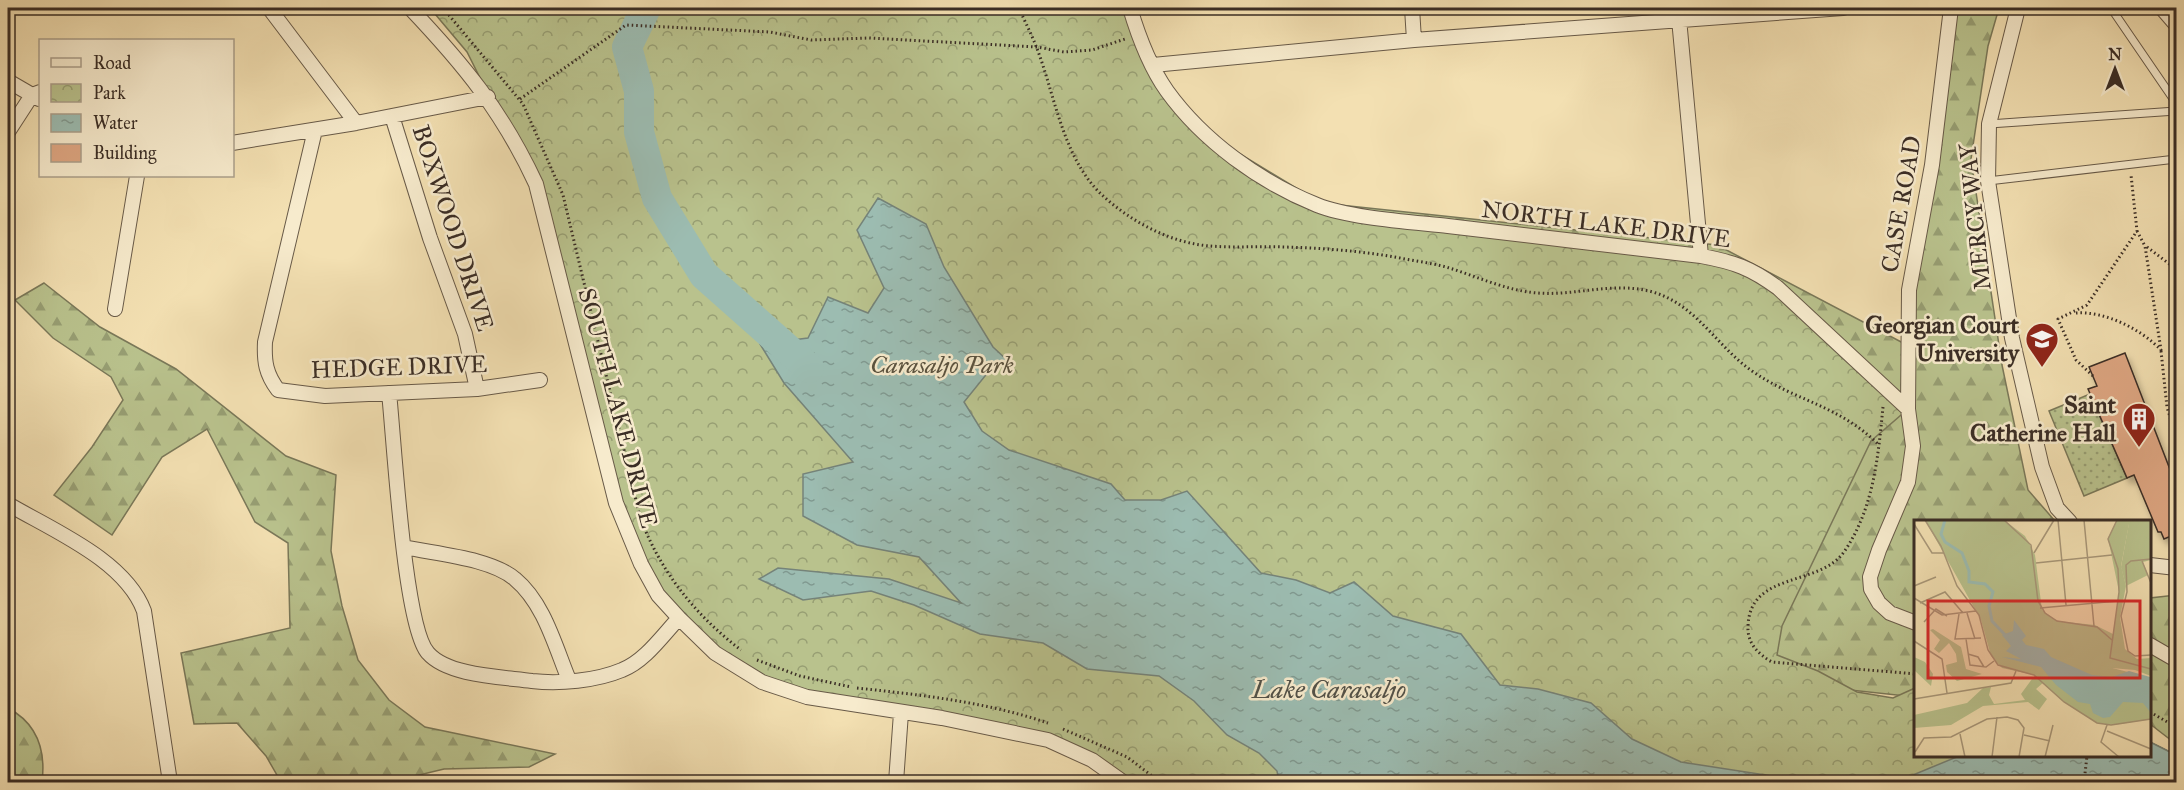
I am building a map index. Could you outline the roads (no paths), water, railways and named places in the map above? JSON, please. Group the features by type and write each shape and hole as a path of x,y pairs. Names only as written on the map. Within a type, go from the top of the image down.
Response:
{"street":[{"path":"269,8 356,123"},
{"name":"SOUTH LAKE DRIVE","path":"410,8 488,97 516,141 536,184 616,503 640,564 658,595 679,618 715,652 762,682 807,697 942,718 1048,740 1092,760 1124,783"},
{"name":"NORTH LAKE DRIVE","path":"1130,8 1138,34 1166,90 1232,158 1290,192 1320,206 1422,223 1735,262 1756,272 1778,288 1886,385 1908,409"},
{"path":"1412,8 1414,40"},
{"path":"1153,65 1679,14 1843,8"},
{"name":"CASE ROAD","path":"1908,409 1909,290 1932,165 1951,8"},
{"name":"MERCY WAY","path":"2018,8 1989,124 1989,181 2012,338 2040,456 2057,508 2068,520"},
{"path":"1679,14 1701,256"},
{"path":"8,81 38,96 8,132"},
{"path":"234,143 356,123 488,97"},
{"name":"BOXWOOD DRIVE","path":"392,116 430,238 465,334 477,389"},
{"name":"HEDGE DRIVE","path":"315,130 265,342 264,361 269,378 279,390 325,396 477,389 540,380"},
{"path":"116,309 137,177"},
{"path":"389,393 407,579 422,644 428,654 443,664 469,673 539,682 591,679 623,670 645,654 679,618"},
{"path":"1908,409 1913,446 1908,482 1870,577 1872,589 1879,603 1890,613 1914,622"},
{"path":"8,504 105,561 139,599 144,611 170,783"},
{"path":"404,547 488,565 513,577 538,607 569,680"},
{"path":"2151,566 2176,567"},
{"path":"2151,646 2176,660"},
{"path":"896,783 901,713"}],"lane":[{"path":"2111,8 2176,103"},
{"path":"2157,8 2176,30"},
{"path":"1989,124 2176,111"},
{"path":"1989,181 2176,159"}],"water":[{"name":"Lake Carasaljo","path":"878,198 926,224 944,267 993,347 1007,360 985,376 964,402 982,431 1009,450 1111,484 1125,500 1161,500 1187,491 1261,573 1296,580 1330,593 1354,582 1393,616 1461,634 1500,685 1538,689 1591,703 1632,739 1681,762 1811,782 1279,782 1277,771 1259,753 1227,735 1194,701 1159,676 1087,669 1043,643 980,634 914,605 871,591 803,600 759,579 778,568 889,579 961,603 919,557 857,545 803,516 803,474 853,462 784,383 760,344 808,338 828,297 868,313 884,288 857,230"},
{"path":"2151,742 2176,755 2176,782 1896,782 1957,757 2151,757"}],"waterway":[{"path":"646,8 627,47 639,91 639,132 657,198 704,275 809,368"}],"place":[{"name":"Georgian Court University","path":"2042,368"},
{"name":"Saint Catherine Hall","path":"2139,448"}],"park label":[{"name":"Carasaljo Park","path":"942,365"}]}
